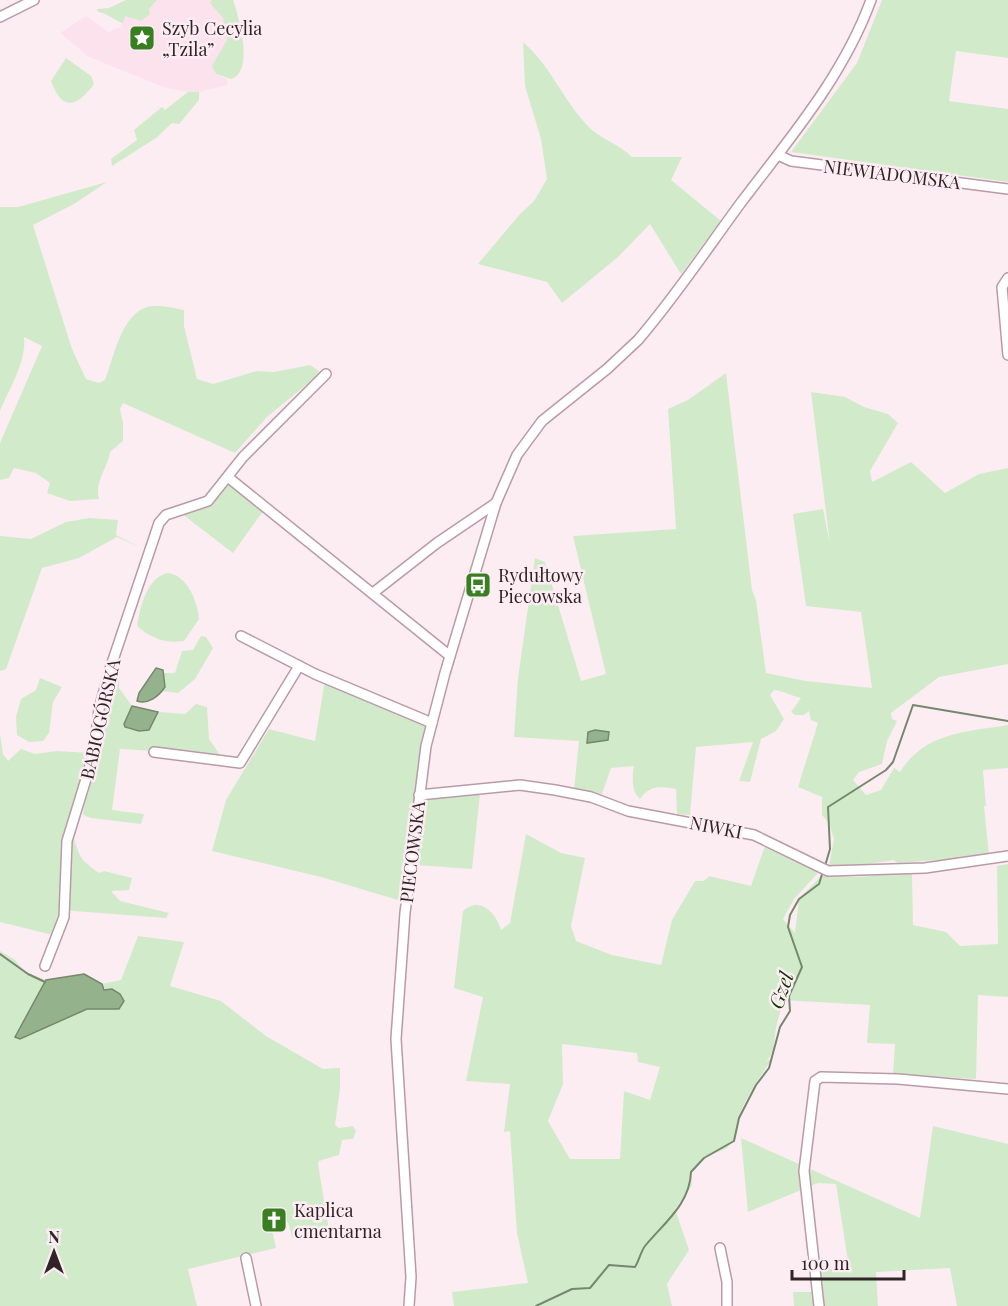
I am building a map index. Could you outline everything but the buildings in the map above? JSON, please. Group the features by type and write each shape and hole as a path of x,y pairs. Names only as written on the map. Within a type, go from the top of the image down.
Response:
{"street":[{"path":"0,17 34,0"},
{"name":"PIECOWSKA","path":"409,1306 411,1277 396,1039 405,913 419,795 432,723 496,503 517,455 542,421 633,346 778,155 833,80 862,24 871,0"},
{"name":"NIEWIADOMSKA","path":"778,155 791,161 1008,188"},
{"path":"1008,278 1002,287 1008,355"},
{"name":"BABIOGÓRSKA","path":"45,966 64,917 67,841 94,753 99,708 153,538 166,515 208,501 229,478 243,457 326,374"},
{"path":"229,478 450,656"},
{"path":"373,593 437,543 496,503"},
{"path":"241,636 299,666 432,723"},
{"path":"154,752 240,763 299,666"},
{"name":"NIWKI","path":"419,795 520,785 555,790 591,798 628,811 754,835 828,871 925,868 1008,856"},
{"path":"819,1306 804,1170 815,1081 821,1077 898,1079 1008,1089"},
{"path":"720,1248 728,1282 727,1306"},
{"path":"246,1258 256,1306"}],"shaded area":[{"path":"126,0 157,0 149,9 150,14 141,21 125,16 123,23 98,12 97,9 109,8"},
{"path":"157,0 212,0 210,3 223,18 227,34 226,46 216,74 227,79 228,85 194,93 166,88 89,57 60,33 86,16 108,32 120,27 125,16 148,9"},
{"path":"212,0 233,0 239,19 244,56 238,74 231,79 216,74 212,66 227,40 223,18 210,3"},
{"path":"882,0 1008,0 1008,58 956,51 949,101 1008,109 1008,182 791,152 857,63"},
{"path":"523,42 541,61 586,124 596,133 632,157 682,157 671,180 721,221 681,274 650,224 618,257 562,303 547,282 478,264 520,214 534,201 547,179 541,139 525,86"},
{"path":"66,58 91,76 94,84 82,98 70,103 60,98 51,81"},
{"path":"188,92 199,92 199,100 179,124 172,123 156,138 112,166 111,159 137,140 134,130 162,107 165,110"},
{"path":"107,182 74,204 33,225 72,349 86,379 99,383 105,380 118,341 128,322 142,309 157,306 184,310 184,326 197,379 213,384 257,371 274,372 310,365 319,371 317,376 267,417 235,453 123,403 120,409 123,441 110,452 98,486 99,499 70,501 47,493 50,483 36,473 14,468 9,478 0,480 0,443 42,346 24,337 23,356 0,411 0,207 18,207"},
{"path":"726,373 752,590 756,600 766,673 806,681 872,688 861,612 806,606 793,514 823,509 830,544 811,392 845,397 864,407 888,414 898,423 870,471 872,482 911,462 945,493 979,474 1008,468 1008,664 939,677 891,713 892,719 897,721 887,741 882,764 859,772 853,780 866,795 881,790 894,768 900,772 910,759 934,741 962,732 1008,725 1008,768 983,770 989,856 898,863 893,860 851,867 829,866 834,839 829,823 822,815 822,797 798,787 818,723 811,720 809,711 804,715 795,715 791,712 801,698 781,691 774,690 770,695 784,719 776,731 761,739 750,782 739,781 753,742 696,747 690,815 677,814 676,789 665,787 652,789 640,799 634,788 634,766 611,768 602,794 574,790 579,741 514,737 518,678 535,558 545,562 581,681 606,674 573,536 676,529 668,409 688,400"},
{"path":"231,483 264,510 233,553 182,514 208,506"},
{"path":"89,518 118,520 116,535 141,548 117,537 79,558 42,568 6,669 0,671 0,536 31,539 66,522"},
{"path":"168,573 175,575 186,584 194,597 198,612 199,619 184,641 171,642 159,639 147,634 137,626 140,610 150,587 155,580"},
{"path":"201,636 206,637 213,648 195,679 178,693 162,691 164,673 175,673 182,651 193,650"},
{"path":"113,665 120,666 119,688 132,706 124,724 125,727 132,730 151,727 158,712 185,714 196,704 207,707 209,739 220,755 120,749 112,810 144,814 141,824 83,815 84,802 102,746 103,710"},
{"path":"156,668 163,670 165,687 153,699 145,702 137,701 139,693"},
{"path":"40,678 62,687 53,702 49,733 43,741 29,742 17,735 16,717 21,699 36,690"},
{"path":"325,680 432,723 425,794 480,794 472,869 417,865 401,901 321,877 212,851 226,800 269,729 315,741"},
{"path":"132,706 158,712 149,730 139,731 125,727 124,724"},
{"path":"595,730 609,732 608,740 587,743 588,732"},
{"path":"0,734 3,754 8,761 21,749 35,754 57,751 90,753 66,835 74,839 83,859 99,873 104,871 132,878 129,890 111,891 120,901 169,913 166,918 61,910 53,935 0,922"},
{"path":"526,834 561,853 585,858 571,926 576,941 612,955 661,965 672,920 695,881 704,881 709,876 751,886 766,843 818,873 794,899 783,919 795,933 799,899 821,876 859,877 912,872 913,925 946,932 960,946 998,944 997,866 1008,864 1008,997 978,995 976,1079 893,1074 895,1044 867,1043 870,1005 781,1000 773,1048 766,1062 773,1057 744,1105 736,1136 727,1148 704,1158 691,1172 692,1185 675,1209 689,1250 667,1284 672,1306 454,1306 452,1292 528,1283 517,1233 510,1131 504,1132 510,1084 466,1081 483,997 454,988 463,911 475,905 481,906 491,912 501,930 510,923","holes":["562,1044 637,1053 638,1062 660,1067 650,1100 624,1091 620,1159 570,1159 548,1121 563,1084"]},
{"path":"138,936 184,942 170,986 221,1001 266,1036 323,1069 340,1068 340,1089 335,1125 339,1128 353,1126 356,1131 353,1139 342,1140 339,1155 319,1161 318,1164 329,1230 300,1240 292,1237 288,1222 271,1225 276,1248 188,1269 197,1306 0,1306 0,951 15,960 25,972 46,980 15,1036 20,1038 87,1009 119,1009 102,984 121,980"},
{"path":"84,974 102,984 104,990 112,989 120,994 124,1001 119,1009 87,1009 20,1039 15,1037 46,980"},
{"path":"933,1126 1008,1144 1008,1306 957,1306 950,1268 876,1272 878,1306 794,1306 793,1292 815,1292 819,1270 849,1268 836,1184 818,1183 748,1212 741,1138 920,1218"}],"waterway":[{"name":"Gzel","path":"825,866 830,849 828,807 886,770 893,762 913,705 1008,721"},
{"name":"Gzel","path":"536,1306 572,1289 590,1288 609,1265 635,1267 645,1246 681,1203 690,1183 691,1172 704,1158 734,1141 739,1118 756,1085 769,1068 780,1027 790,1011 789,996 802,967 788,927 790,915 799,899 819,884 823,871"},
{"path":"0,954 28,974 45,982"}],"place":[{"name":"Szyb Cecylia „Tzila”","path":"142,38"},
{"name":"Rydułtowy Piecowska","path":"478,585"},
{"name":"Kaplica cmentarna","path":"274,1220"}]}
